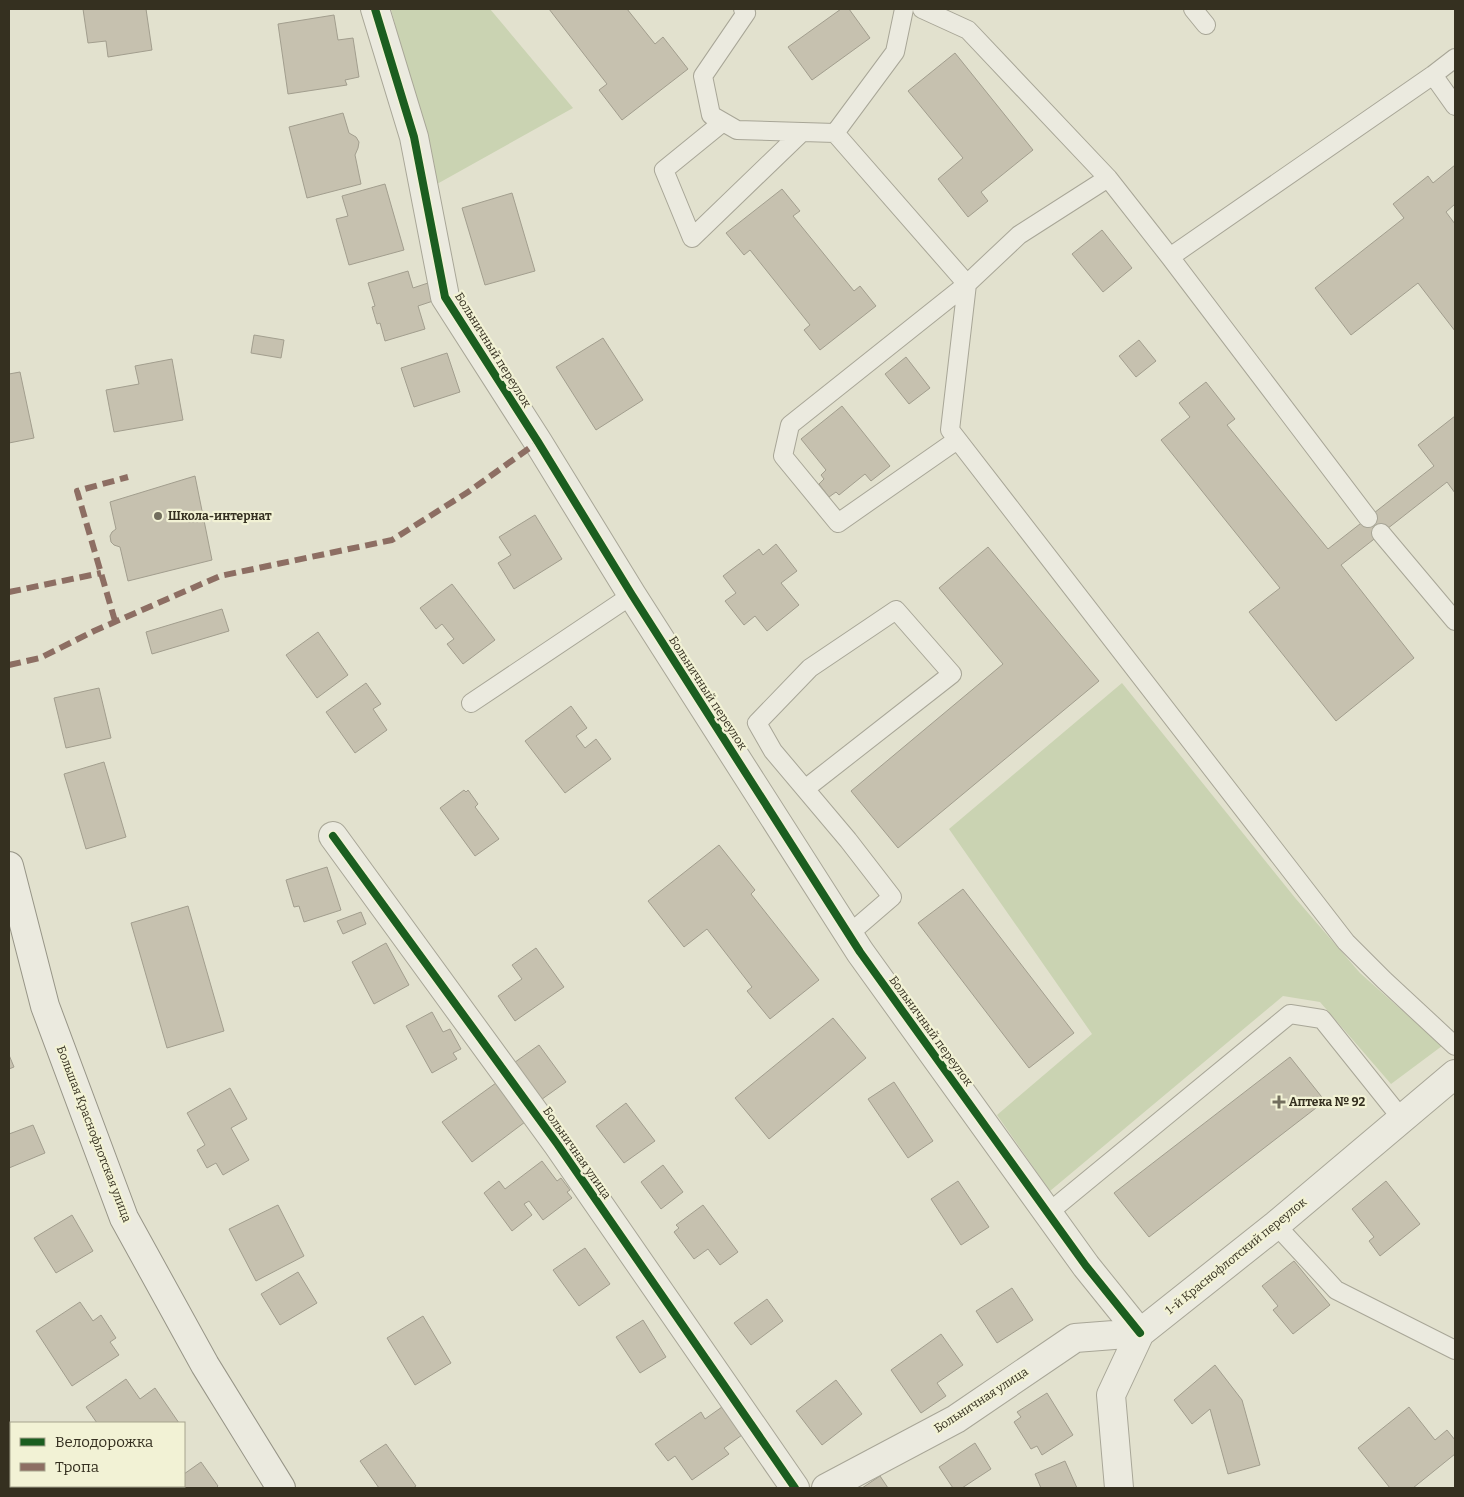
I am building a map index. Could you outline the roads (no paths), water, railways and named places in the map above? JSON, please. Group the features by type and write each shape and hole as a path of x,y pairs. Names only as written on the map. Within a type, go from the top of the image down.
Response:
{"street":[{"name":"Больничный переулок","path":"375,9 414,137 445,297 538,442 632,595 849,934 1086,1266 1140,1333"},
{"name":"Больничная улица","path":"332,836 558,1145 795,1488"},
{"name":"Большая Краснофлотская улица","path":"9,866 45,1006 124,1218 205,1365 281,1488"},
{"name":"1-й Краснофлотский переулок","path":"1119,1488 1111,1395 1140,1333 1276,1225 1455,1074"},
{"name":"Больничная улица","path":"826,1488 956,1419 1075,1338 1140,1333"}],"lane":[{"path":"743,9 746,13 703,76 711,115 737,130 834,133 967,284 950,430 1346,942 1455,1046"},
{"path":"834,133 895,52 904,9"},
{"path":"922,9 968,30 1108,178 1368,518"},
{"path":"1193,9 1206,25"},
{"path":"1170,258 1433,76 1455,58"},
{"path":"1433,76 1455,106"},
{"path":"723,122 664,170 692,238 802,132"},
{"path":"957,440 838,523 783,456 790,425 967,284 1019,235 1108,178"},
{"path":"1381,533 1455,621"},
{"path":"471,703 632,595"},
{"path":"805,789 952,674 896,610 810,668 757,723 773,752 848,840 892,897 849,934"},
{"path":"1048,1213 1290,1014 1322,1019 1402,1119"},
{"path":"1276,1225 1336,1290 1455,1349"}],"place":[{"name":"Школа-интернат","path":"158,516"},
{"name":"Аптека № 92","path":"1279,1102"}]}
